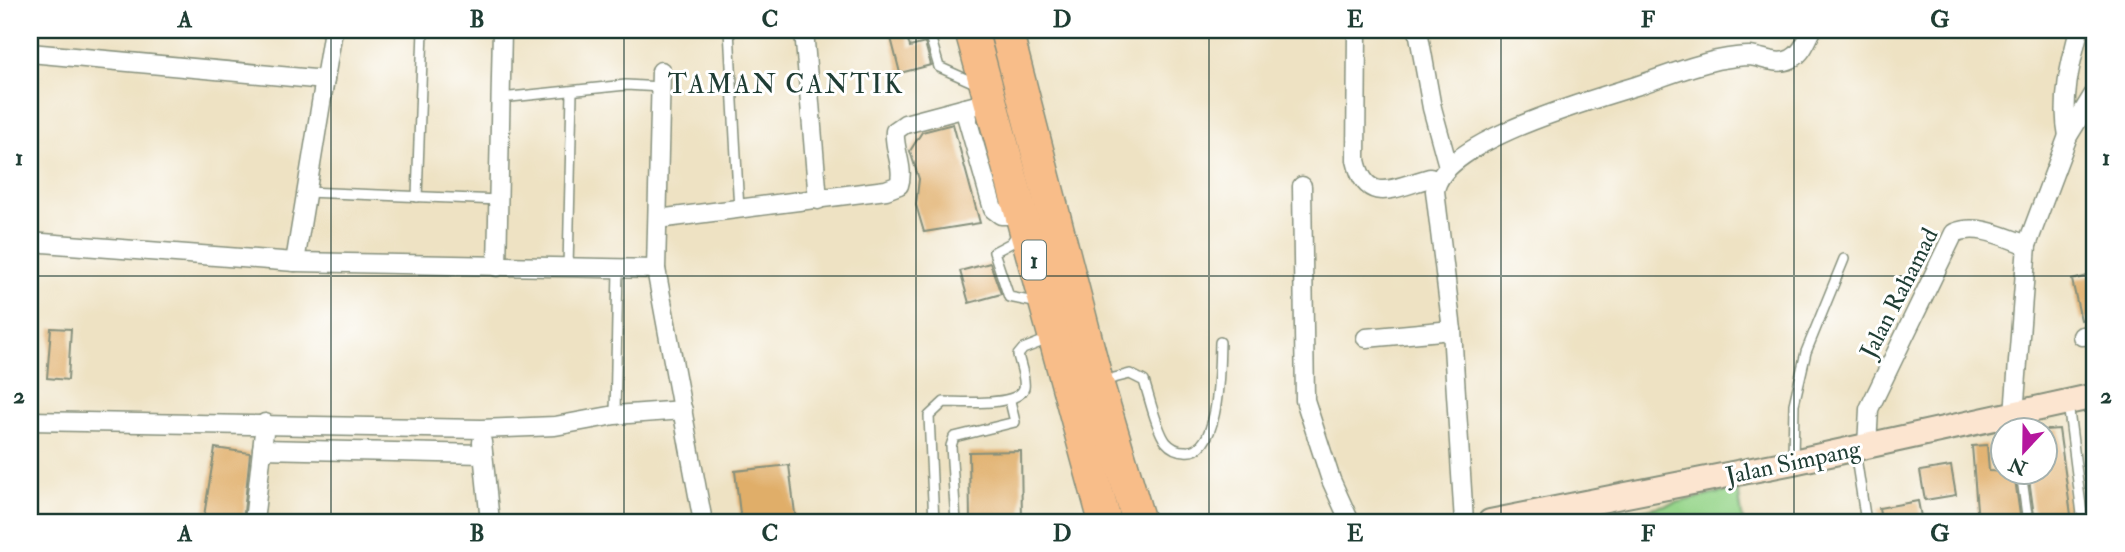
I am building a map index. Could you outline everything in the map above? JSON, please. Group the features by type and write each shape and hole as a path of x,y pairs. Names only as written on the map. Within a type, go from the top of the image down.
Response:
{"highway":[{"name":"1","path":"971,30 981,99 1022,218 1105,522"},
{"name":"1","path":"1006,30 1097,382 1139,522"},
{"path":"1091,522 1096,489"}],"main road":[{"name":"Jalan Simpang","path":"2020,416 2068,401 2095,396"},
{"name":"Jalan Simpang","path":"1490,522 1526,519 1988,423"}],"street":[{"path":"295,262 333,30"},
{"path":"497,267 502,30"},
{"path":"804,30 818,200"},
{"path":"1357,30 1356,160 1359,174 1367,187 1376,191 1430,178 1436,180"},
{"path":"1418,30 1432,108 1448,166"},
{"path":"1464,522 1452,330 1435,191 1436,180 1448,166 1500,134 1539,117 1716,60 1751,56 1779,62 1790,60 1799,54 1812,30"},
{"path":"2068,136 2063,114 2069,69 2079,30"},
{"path":"30,53 325,79"},
{"path":"661,79 656,270 703,522"},
{"path":"2014,416 2027,245 2068,136 2095,92"},
{"path":"657,219 739,211 886,190 899,185 902,176 894,145 895,131 905,124 981,99"},
{"path":"1301,187 1305,400 1331,480 1350,522"},
{"name":"Jalan Rahamad","path":"1861,448 1870,409 1954,233 1966,228 1982,230 2027,245"},
{"path":"30,242 295,262 656,270"},
{"path":"1366,338 1452,330"},
{"path":"30,421 265,423 481,429 555,426 615,415 682,410"},
{"path":"254,522 265,423"},
{"path":"481,429 490,522"},
{"path":"262,449 483,454"}],"lane":[{"path":"417,197 423,30"},
{"path":"729,30 739,211"},
{"path":"938,30 930,36 939,67 981,99"},
{"path":"501,97 572,92 661,79"},
{"path":"568,268 572,92"},
{"path":"306,192 499,200"},
{"path":"1793,462 1794,404 1806,352 1844,259"},
{"path":"615,415 618,269"},
{"path":"934,522 929,416 944,402 1010,401 1020,395 1025,386 1018,355 1050,323"},
{"path":"1097,382 1130,374 1138,375 1144,381 1165,441 1176,450 1190,452 1201,447 1214,417 1220,342"},
{"path":"956,522 951,446 954,437 1015,422 1010,401"},
{"path":"2068,401 2083,522"},
{"path":"1861,448 1866,522"},
{"path":"2023,486 2028,522"}],"green space":[{"path":"1738,489 1743,522 1588,522"}],"building":[{"path":"889,30 905,30 910,47 925,43 931,65 900,73"},
{"path":"953,124 980,223 924,232 916,205 919,179 910,151 922,132"},
{"path":"990,263 1001,294 969,303 960,271"},
{"path":"2095,274 2095,317 2081,320 2072,280"},
{"path":"51,328 71,329 68,380 47,378"},
{"path":"2058,429 2072,522 2035,522 2030,486 2058,486"},
{"path":"1987,445 1988,486 2016,486 2021,522 1978,522 1972,446"},
{"path":"215,448 250,453 243,522 203,522"},
{"path":"1021,451 1022,522 970,522 969,452"},
{"path":"789,465 796,522 741,522 735,471"},
{"path":"1951,466 1956,495 1925,500 1920,471"},
{"path":"1918,501 1922,522 1881,522 1879,508"}],"district":[{"name":"TAMAN CANTIK","path":"786,84"}]}
